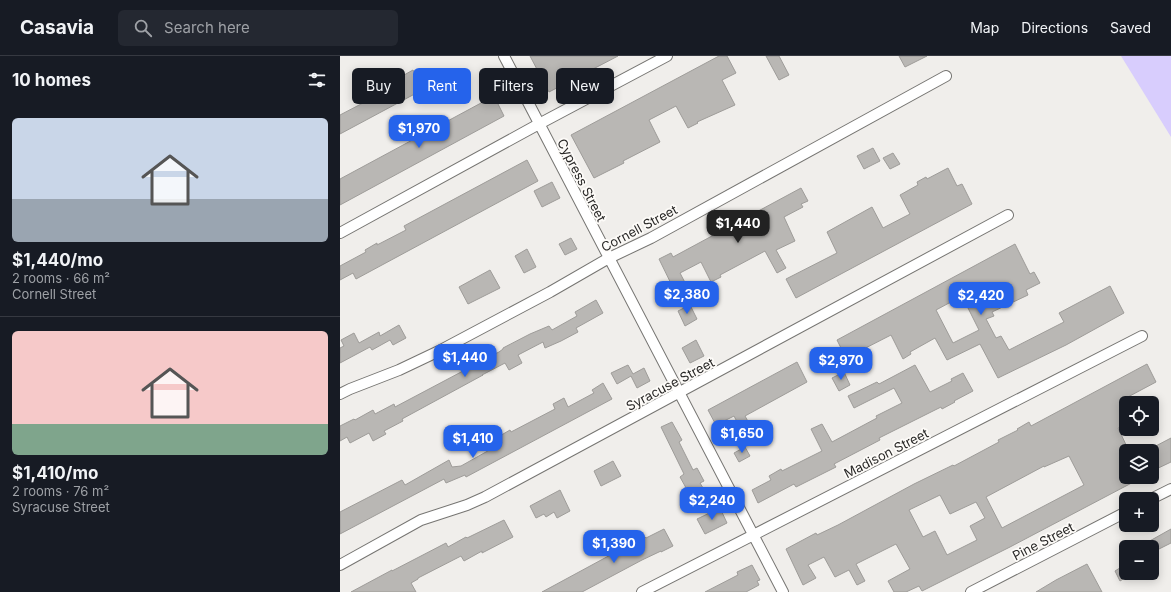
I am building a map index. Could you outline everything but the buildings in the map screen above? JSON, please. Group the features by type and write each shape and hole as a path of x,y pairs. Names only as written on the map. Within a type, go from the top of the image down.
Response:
{"street":[{"name":"Cypress Street","path":"504,56 783,592"},
{"path":"340,233 667,56"},
{"name":"Cornell Street","path":"340,394 399,370 439,351 550,292 609,258 650,238 946,76"},
{"name":"Syracuse Street","path":"340,565 421,520 467,505 485,497 1008,216"},
{"name":"Madison Street","path":"642,592 1142,336"},
{"path":"1159,495 1171,489"},
{"name":"Pine Street","path":"971,592 1119,516"}],"shaded area":[{"path":"1121,56 1171,56 1171,137"}]}
